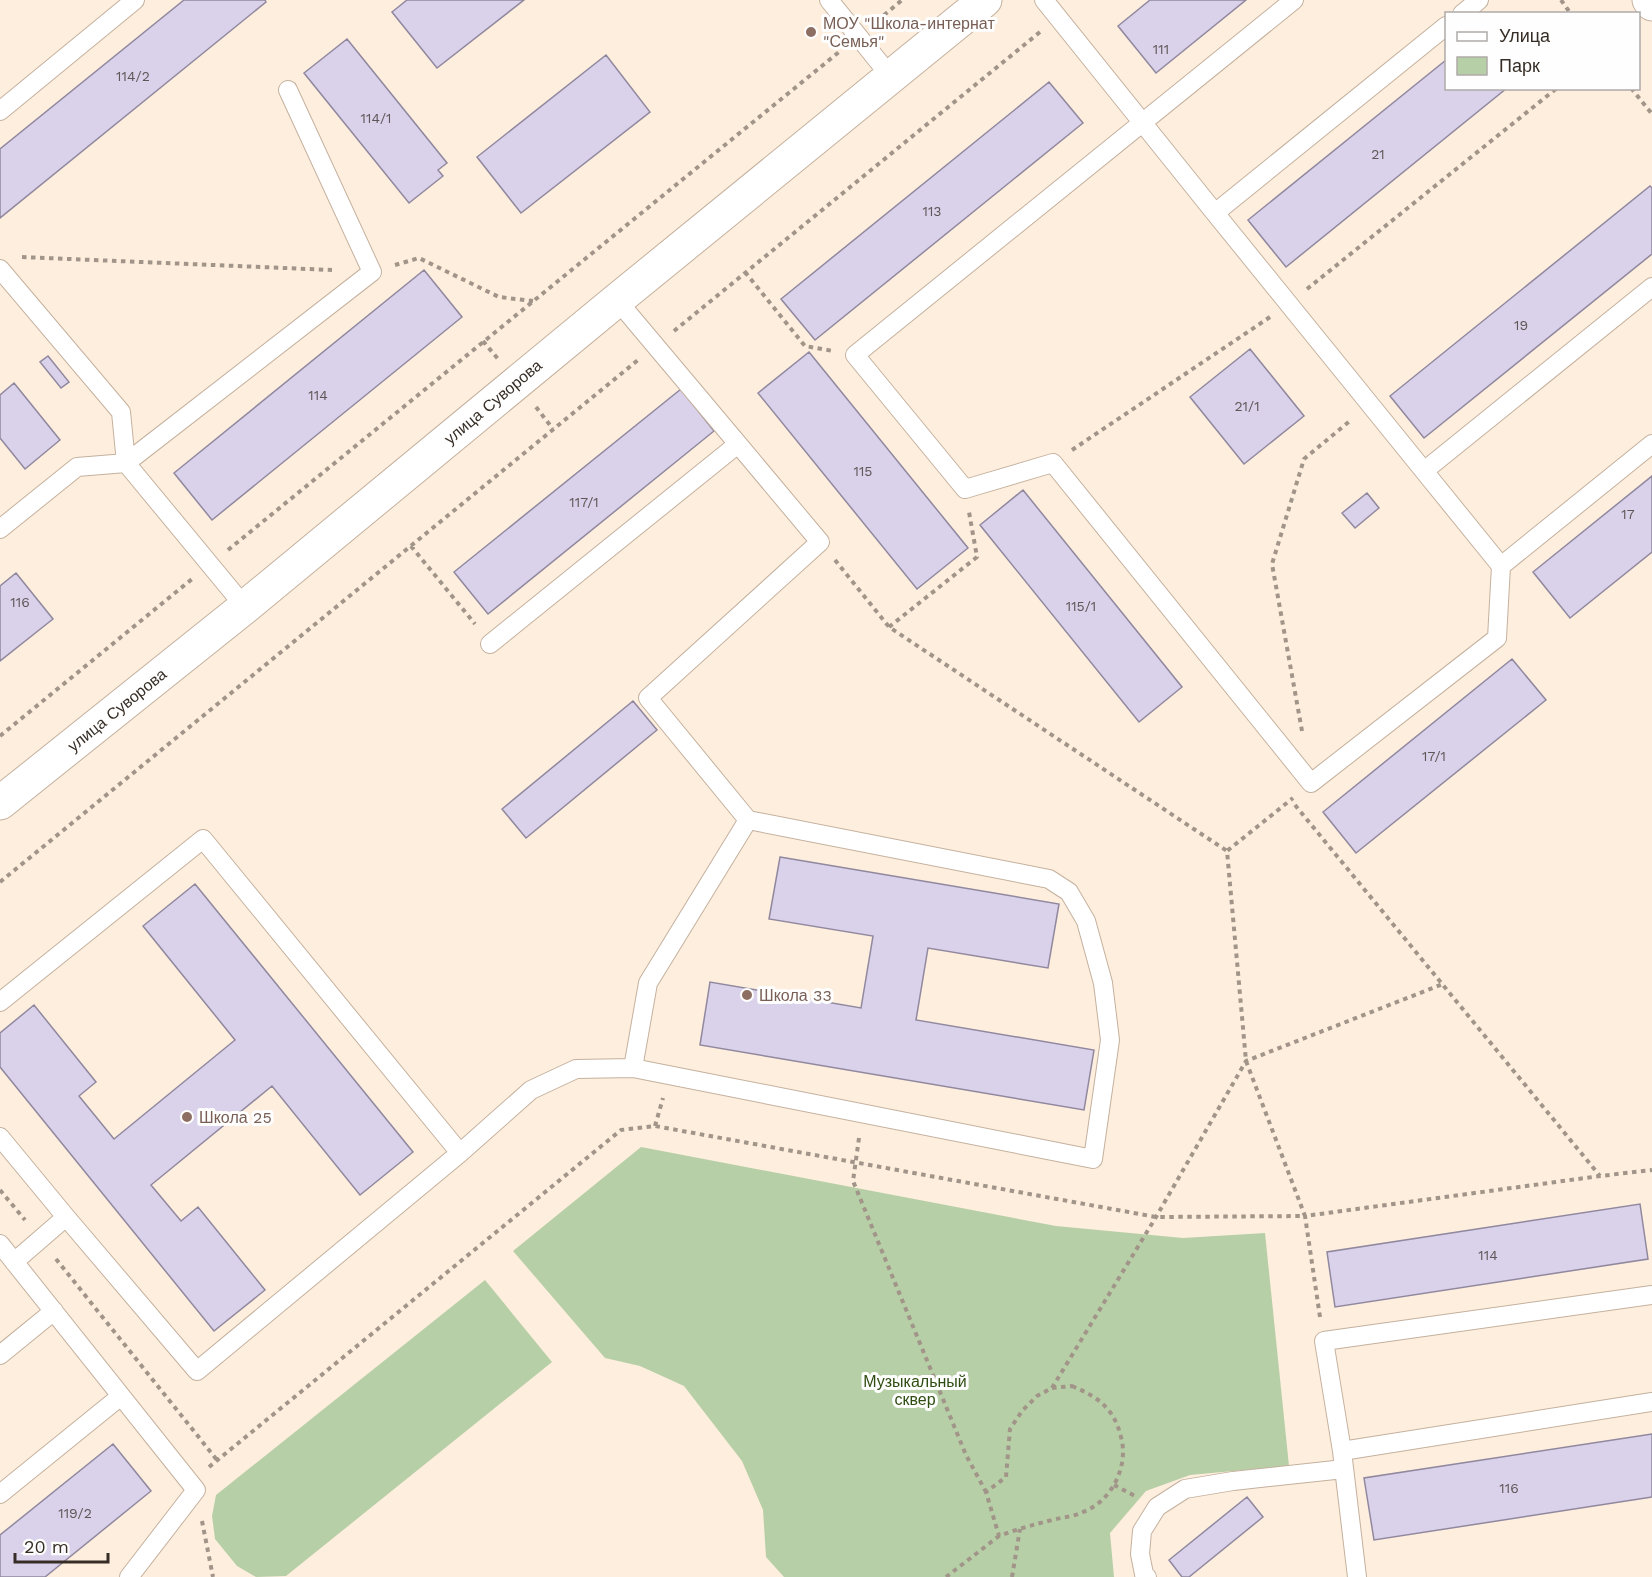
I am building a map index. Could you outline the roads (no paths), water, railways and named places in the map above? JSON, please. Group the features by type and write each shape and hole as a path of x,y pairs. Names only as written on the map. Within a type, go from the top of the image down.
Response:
{"main road":[{"name":"улица Суворова","path":"0,803 245,607 986,0"},
{"path":"1649,0 1652,4"}],"lane":[{"path":"0,111 135,0"},
{"path":"829,0 891,76"},
{"path":"1044,0 1142,123 1501,566 1497,638 1311,783 1053,463 965,489 855,355 1142,123 1294,0"},
{"path":"1464,12 1479,0"},
{"path":"1215,213 1445,27"},
{"path":"0,529 77,467 126,463 372,272 288,90"},
{"path":"6,263 121,412 126,463 245,607"},
{"path":"1424,471 1652,286"},
{"path":"0,1137 197,1371 460,1153 531,1090 576,1069 633,1068 1093,1159 1110,1040 1103,983 1086,921 1069,892 1049,879 748,820 648,698 820,542 617,300"},
{"path":"490,644 738,444"},
{"path":"1501,566 1652,444"},
{"path":"633,1068 648,983 748,820"},
{"path":"0,1002 203,839 460,1153"},
{"path":"14,1262 66,1217"},
{"path":"0,1244 196,1490 129,1577"},
{"path":"1357,1577 1342,1451 1324,1341 1652,1295"},
{"path":"0,1355 54,1311"},
{"path":"0,1494 121,1396"},
{"path":"1342,1451 1652,1402"},
{"path":"1147,1577 1144,1574 1140,1554 1142,1531 1157,1507 1185,1489 1233,1481 1344,1469"}],"place":[{"name":"МОУ \"Школа-интернат \"Семья\"","path":"811,32"},
{"name":"Школа 33","path":"747,995"},
{"name":"Школа 25","path":"187,1117"}],"park label":[{"name":"Музыкальный сквер","path":"915,1390"}]}
